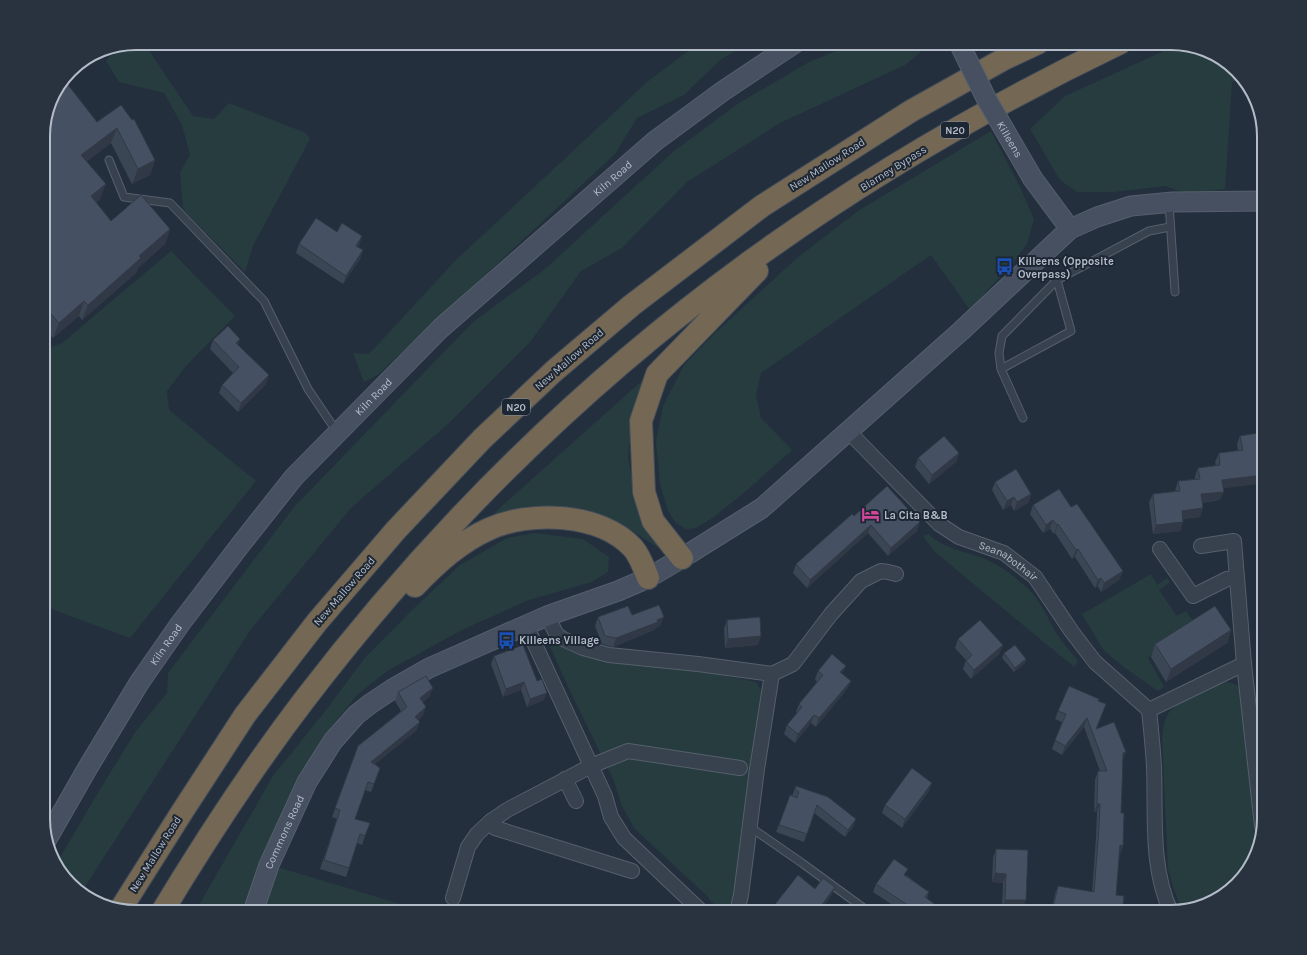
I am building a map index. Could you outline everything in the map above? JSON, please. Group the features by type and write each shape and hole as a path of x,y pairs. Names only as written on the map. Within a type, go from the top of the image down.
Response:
{"highway":[{"name":"New Mallow Road","path":"124,904 182,812 245,716 316,622 396,530 493,429 554,372 632,305 762,206 911,111 1004,59 1023,50"},
{"name":"Blarney Bypass","path":"796,229 952,131 1026,90 1106,50"},
{"name":"N20","path":"682,558 653,521 644,492 641,421 643,414 657,374 796,229"},
{"name":"N20","path":"166,905 230,804 306,698 398,584 446,532 561,418 625,361 703,298 796,229"},
{"name":"N20","path":"306,698 426,574 461,545 490,528 516,521 556,518 571,519 603,528 616,534 633,548 638,554 648,578"}],"street":[{"name":"Kiln Road","path":"51,832 135,690 180,624 294,477 440,328 654,141 723,90 784,50"},
{"name":"Killeens","path":"962,50 987,100 1033,180 1070,229"},
{"name":"Commons Road","path":"255,905 281,837 307,782 323,755 340,732 356,715 394,688 429,668 526,625 618,591 648,578 762,508 961,332 1070,229 1097,217 1130,206 1169,202 1257,201"},
{"name":"Seanabothair","path":"849,432 939,524 960,537 1004,553 1035,577 1072,632 1095,662 1149,710"},
{"path":"1201,546 1234,541 1244,664 1257,781"},
{"path":"1160,549 1193,596 1227,579 1237,578"},
{"path":"547,616 557,635 563,639 583,648 609,655 698,664 772,674 793,664 831,614 861,581 881,571 896,574"},
{"path":"526,625 605,796 612,817 624,838 694,905"},
{"path":"1170,905 1160,878 1156,848 1154,767 1149,710 1244,664"},
{"path":"739,905 757,769 772,674"},
{"path":"453,898 468,847 477,834 491,820 591,766 628,751 740,768"},
{"path":"565,779 576,801"},
{"path":"491,820 495,828 632,871"}],"lane":[{"path":"109,160 124,197 170,203 264,301 308,389 337,432"},
{"path":"1169,202 1175,292"},
{"path":"1023,418 1001,369 999,353 1002,336 1057,280 1149,231 1170,227"},
{"path":"1001,369 1071,331 1057,280"},
{"path":"750,827 859,905"}],"green space":[{"path":"149,50 193,116 214,119 229,103 306,133 310,139 253,246 245,272 183,210 180,172 190,155 182,125 164,93 119,82 106,61 112,54 119,52"},
{"path":"690,50 736,50 720,60 684,95 637,118 615,154 379,374 364,382 353,353 369,354 456,260 647,82"},
{"path":"839,50 923,50 905,65 780,123 687,182 622,248 581,271 531,341 449,423 352,507 251,629 84,888 75,880 64,867 60,858 136,731 167,693 168,673 294,507 473,322 545,269 674,151 739,103 809,62"},
{"path":"1166,50 1188,52 1214,61 1228,71 1237,80 1232,82 1225,189 1187,194 1165,186 1114,192 1077,192 1060,180 1030,129 1065,96"},
{"path":"991,131 1020,187 1034,219 1027,244 1015,260 970,310 931,255 761,373 756,395 761,418 792,450 714,517 696,528 686,529 676,523 668,511 660,484 656,441 663,406 684,365 716,332 797,258 858,211"},
{"path":"171,251 235,316 186,366 167,391 169,410 256,481 130,638 50,609 50,347 62,343"},
{"path":"653,371 631,426 628,458 639,512 660,549 631,530 607,517 573,507 536,506 493,514"},
{"path":"534,533 583,539 609,557 608,572 592,582 529,600 464,629 387,671 357,695 330,728 298,789 256,905 199,905 273,776 326,710 364,659 411,611 460,565 507,538"},
{"path":"928,534 945,545 993,563 1007,571 1025,586 1037,599 1055,631 1078,661 1074,667 935,552 923,536"},
{"path":"1151,574 1157,585 1167,578 1170,582 1159,590 1177,616 1186,611 1196,625 1148,658 1164,687 1158,691 1125,668 1102,648 1082,614"},
{"path":"547,640 560,645 756,682 763,693 734,905 714,905 707,896 634,828 621,804 614,781"},
{"path":"1226,682 1233,683 1241,688 1255,835 1252,847 1243,867 1232,880 1214,894 1199,900 1180,904 1168,869 1162,738 1163,727 1168,714 1174,707 1196,694"},
{"path":"274,866 404,905 265,905"}],"building":[{"path":"67,84 97,122 121,105 132,120 134,119 155,160 138,169 117,128 81,155 106,184 91,196 111,221 141,195 170,229 139,256 141,258 88,305 84,301 59,323 50,313 50,130 53,113 61,93"},
{"path":"316,218 337,232 342,223 362,236 356,246 363,250 346,276 299,244"},
{"path":"228,326 240,339 236,343 269,375 241,403 222,385 239,367 213,340"},
{"path":"1257,433 1257,476 1222,480 1224,492 1201,494 1203,508 1182,511 1183,522 1156,525 1153,494 1180,491 1178,481 1200,479 1198,468 1220,465 1219,453 1243,450 1240,436"},
{"path":"944,436 959,453 932,475 918,458"},
{"path":"1016,469 1031,494 1017,502 1014,497 1007,501 995,482"},
{"path":"887,486 920,522 891,548 871,525 810,580 796,564 852,514 854,516"},
{"path":"1059,489 1071,507 1077,504 1123,571 1104,583 1101,578 1098,580 1078,549 1076,550 1058,524 1057,525 1053,520 1046,525 1033,505"},
{"path":"659,605 664,617 657,620 658,622 616,638 605,636 598,617 628,606 632,615"},
{"path":"1215,606 1231,630 1171,669 1155,644"},
{"path":"760,617 761,636 728,639 727,620"},
{"path":"980,620 1003,645 974,670 966,661 972,655 958,639"},
{"path":"523,645 537,681 542,679 547,693 530,699 524,682 506,689 494,656"},
{"path":"1015,645 1026,659 1015,668 1004,653"},
{"path":"832,654 846,666 840,672 851,681 819,718 814,715 798,734 787,725 802,707 799,704 823,675 818,671"},
{"path":"426,676 433,688 420,698 426,707 415,717 420,722 371,762 380,768 374,784 368,782 355,819 370,823 365,836 360,834 349,868 324,860 340,810 335,808 358,746 407,707 398,692"},
{"path":"1069,686 1099,699 1098,701 1106,704 1096,729 1114,722 1126,752 1123,753 1121,813 1124,813 1123,846 1120,845 1116,895 1124,896 1123,905 1054,905 1058,886 1094,892 1100,804 1097,804 1098,771 1107,771 1087,718 1065,746 1055,740 1066,714 1058,711"},
{"path":"912,768 932,783 905,819 885,805"},
{"path":"796,786 828,797 856,819 848,830 817,805 807,834 779,825 790,795 797,798 799,792 795,788"},
{"path":"996,849 1028,850 1026,900 1005,900 1006,874 995,873"},
{"path":"894,859 908,869 904,875 929,892 925,897 936,905 908,905 876,884"},
{"path":"798,875 815,889 823,878 835,887 822,905 774,905"}],"place":[{"name":"Killeens (Opposite Overpass)","path":"1005,267"},
{"name":"La Cita B&B","path":"871,515"},
{"name":"Killeens Village","path":"506,640"}]}
